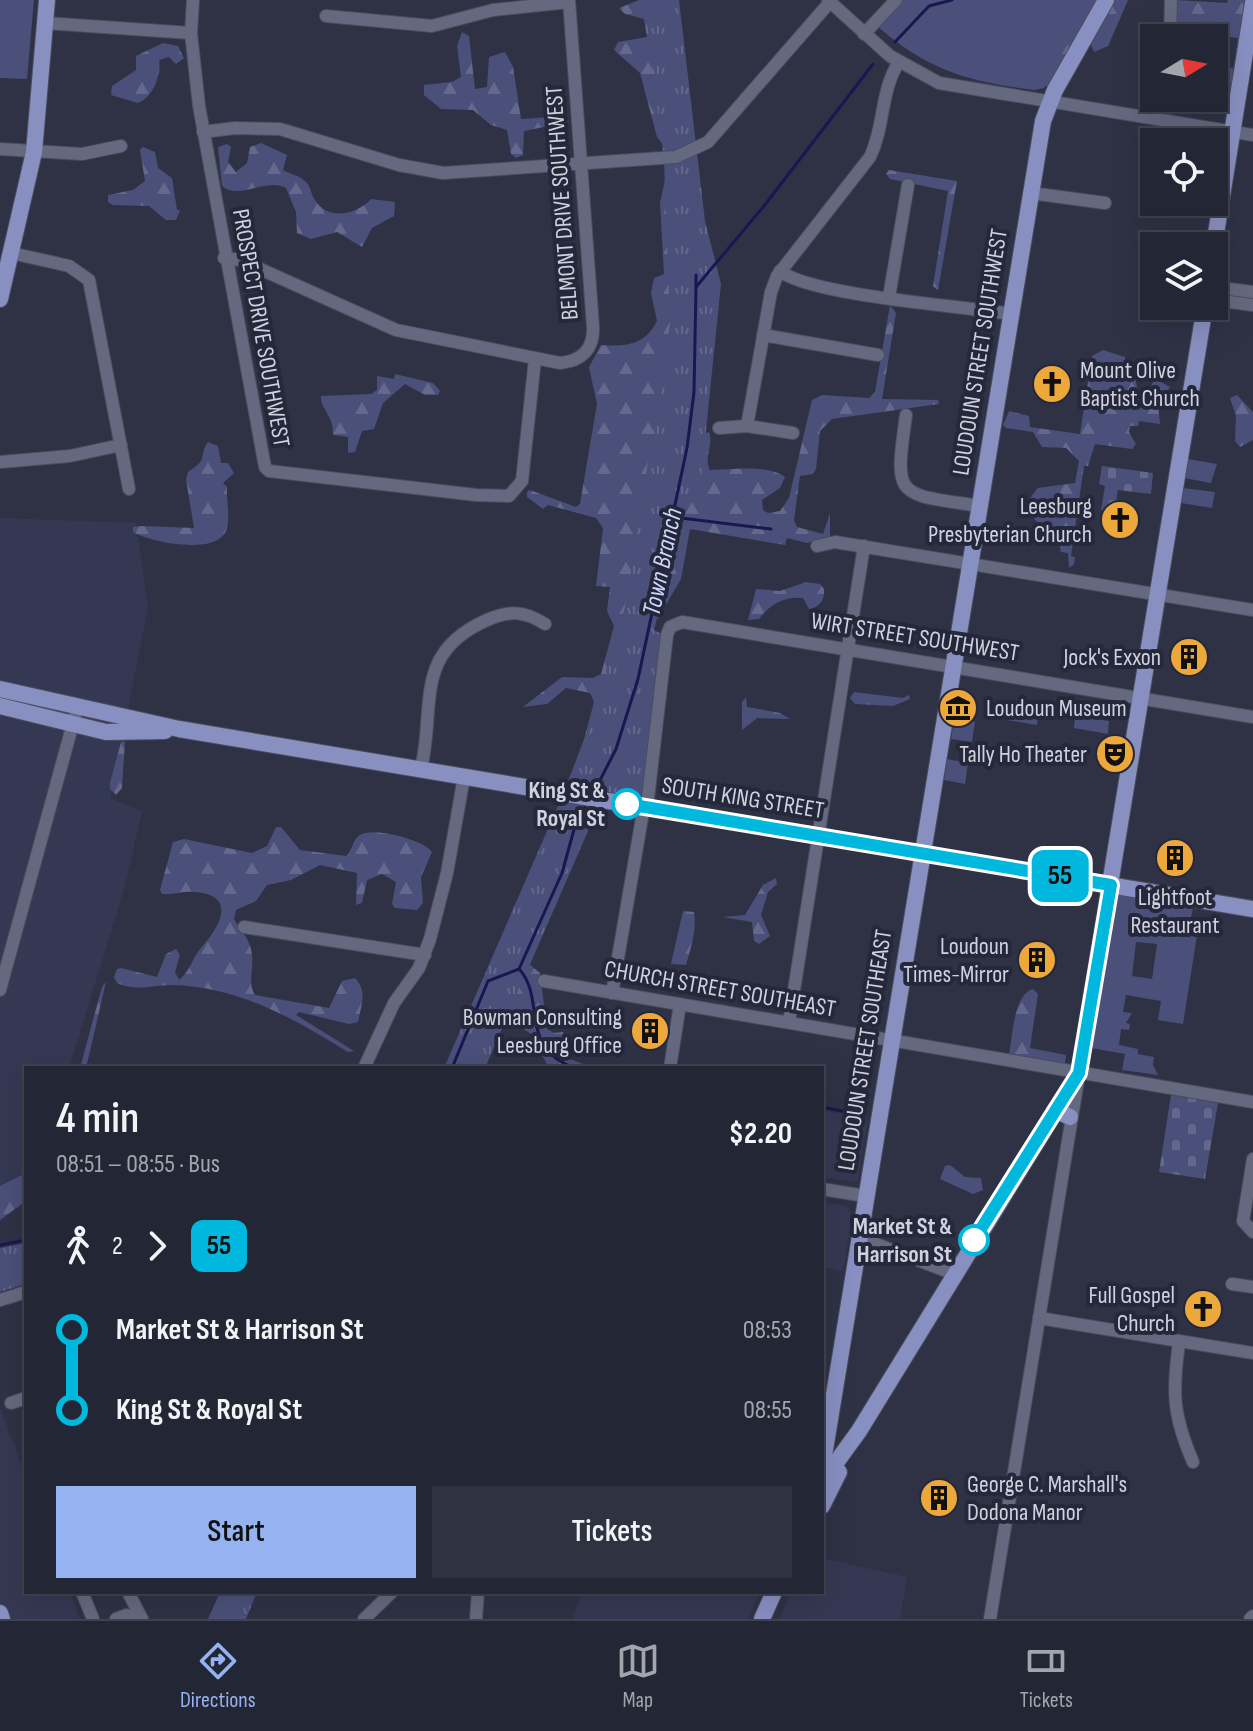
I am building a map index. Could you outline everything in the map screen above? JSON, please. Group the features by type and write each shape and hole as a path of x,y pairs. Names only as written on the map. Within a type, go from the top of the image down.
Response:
{"main road":[{"path":"0,299 34,152 47,0"},
{"name":"LOUDOUN STREET SOUTHWEST","path":"922,852 1031,193 1050,101 1106,0"},
{"path":"1216,232 1253,3"},
{"path":"824,1479 859,1431 954,1274 1062,1113 1079,1073 1203,320"},
{"name":"SOUTH KING STREET","path":"0,689 75,716"},
{"name":"SOUTH KING STREET","path":"0,706 179,729 1253,909"},
{"name":"LOUDOUN STREET SOUTHEAST","path":"824,1442 922,852"},
{"path":"824,1502 859,1431"},
{"path":"762,1619 773,1594"},
{"path":"0,1613 2,1619"}],"street":[{"name":"PROSPECT DRIVE SOUTHWEST","path":"193,0 191,33 203,132 258,444 262,461 269,471 476,495 509,496 522,481 535,359"},
{"path":"864,34 896,0"},
{"path":"1170,24 1171,0"},
{"path":"326,16 432,26 493,10 569,1"},
{"name":"BELMONT DRIVE SOUTHWEST","path":"224,258 248,263 396,330 535,359 569,362 586,353 592,345 593,327 569,1"},
{"path":"203,132 235,128 280,129 432,172 664,159 699,149 829,1 899,62 951,86 1253,135"},
{"path":"45,23 191,33"},
{"path":"747,426 771,292 780,271 870,157 877,141 888,78 899,62"},
{"path":"0,149 82,154 121,146"},
{"path":"889,297 908,185"},
{"path":"1031,193 1105,203"},
{"path":"11,253 69,266 89,280 129,489"},
{"path":"780,271 800,282 1011,314"},
{"path":"1228,289 1253,292"},
{"path":"1228,302 1253,305"},
{"path":"763,335 878,355"},
{"path":"906,415 898,469 902,481 923,497 979,506"},
{"path":"719,428 747,426 793,433"},
{"path":"0,462 70,456 121,445"},
{"path":"817,546 835,542 864,546 1253,610"},
{"path":"789,1022 864,546"},
{"path":"421,769 428,688 437,662 455,639 466,630 508,612 532,616 545,624"},
{"name":"WIRT STREET SOUTHWEST","path":"645,807 667,635 670,627 682,622 1253,717"},
{"path":"0,990 75,716"},
{"path":"365,1066 394,1003 425,955 445,884 464,777"},
{"path":"612,993 645,807"},
{"path":"244,927 425,955"},
{"name":"CHURCH STREET SOUTHEAST","path":"544,981 1253,1102"},
{"path":"670,1066 680,1004"},
{"path":"990,1619 1039,1318 1062,1113"},
{"path":"1249,1229 1253,1159"},
{"path":"824,1189 865,1196"},
{"path":"858,1237 954,1274"},
{"path":"1232,1284 1253,1287"},
{"path":"0,1300 24,1293"},
{"path":"1039,1318 1253,1353"},
{"path":"1179,1343 1173,1401 1176,1419 1193,1462"},
{"path":"11,1403 24,1399"},
{"path":"83,1594 93,1619"},
{"path":"129,1594 142,1619"},
{"path":"364,1619 390,1594"},
{"path":"476,1619 478,1594"},
{"path":"116,1619 126,1615 142,1619"}],"shaded area":[{"path":"0,518 136,523 148,607 110,798 142,811 125,886 70,1066 24,1066 24,1179 0,1189"},
{"path":"824,1110 868,1119 857,1182 824,1177"},
{"path":"824,1202 847,1206 852,1216 843,1271 824,1267"},
{"path":"0,1408 24,1472 24,1594 71,1594 80,1619 0,1619"},
{"path":"824,1558 907,1577 900,1619 779,1619 790,1594 824,1594"},
{"path":"581,1594 759,1594 748,1619 573,1619"}],"green space":[{"path":"0,0 34,0 27,79 0,78"},
{"path":"639,0 653,0 664,146 657,137 640,73 614,50 618,42 647,37 644,19 625,14 619,8"},
{"path":"644,0 679,0 705,221 721,284 701,479 679,525 654,630 662,634 644,794 640,797 605,792 486,1066 445,1066 564,792 591,721 625,607 670,324 664,160"},
{"path":"903,0 1098,0 1044,88 1034,90 989,83 950,72 896,42 878,27"},
{"path":"1094,0 1101,0 1049,85 1034,90 1032,83 1049,76"},
{"path":"1113,0 1128,0 1108,46 1094,52 1090,42"},
{"path":"1175,0 1227,3 1228,0 1246,0 1228,107 1228,71 1234,69 1238,38 1228,37 1228,24 1175,24"},
{"path":"462,32 469,36 475,89 487,87 489,57 505,52 513,67 521,119 565,116 569,122 524,131 523,155 516,158 511,154 507,130 491,125 473,110 441,109 424,95 424,85 452,82 461,77 457,46"},
{"path":"163,43 178,46 184,58 176,64 169,57 159,60 158,78 148,96 138,103 111,95 112,86 136,70 136,56"},
{"path":"261,143 287,155 283,170 304,180 315,200 327,211 350,212 371,199 395,202 394,216 372,228 362,247 337,232 311,239 297,233 296,212 286,188 270,185 237,191 222,186 218,147 227,144 231,147 228,162 236,172 247,163 250,147"},
{"path":"143,147 155,152 158,168 172,178 177,210 180,210 176,220 166,220 149,206 113,205 108,202 108,195 133,190 145,181 140,150"},
{"path":"668,166 677,266 642,579 580,755 594,702 590,693 566,688 547,704 523,707 562,677 593,678 601,674 614,626 607,611 610,587 596,586 603,528 596,518 548,505 543,509 527,497 527,492 530,490 576,507 580,504 597,404 589,367 601,345 641,340 657,321 651,293 654,278 664,274 660,203"},
{"path":"889,170 957,181 938,290 933,286 948,191 890,179 886,174"},
{"path":"890,305 896,313 882,399 938,400 939,404 832,419 820,431 816,469 813,474 800,476 794,520 797,527 823,534 830,513 830,536 807,543 787,538 785,545 690,529 681,579 657,620 666,555 705,434 709,432 710,437 710,470 759,469 785,477 780,488 762,500 763,510 768,513 780,511 789,498 812,400 822,395 869,398 875,392"},
{"path":"1103,350 1125,357 1127,380 1135,378 1138,392 1150,391 1154,378 1170,387 1158,404 1160,424 1139,421 1138,426 1130,426 1129,432 1136,444 1132,449 1095,444 1088,466 1084,466 1071,556 1075,557 1074,564 1069,568 1068,553 1061,552 1058,538 1033,517 1029,504 1038,488 1075,483 1079,461 1066,448 1042,447 1033,432 1003,425 1009,411 1029,416 1030,427 1080,434 1092,356"},
{"path":"395,374 433,383 440,391 438,395 425,395 405,384 383,403 374,429 362,431 355,452 348,453 348,437 333,435 321,396 371,394 377,390 377,376 394,379"},
{"path":"1237,395 1253,412 1253,440 1240,447 1235,441 1236,416 1230,398"},
{"path":"208,442 218,446 221,463 228,463 234,473 223,483 227,487 226,531 210,543 197,545 168,543 133,532 133,527 141,526 194,528 186,479 188,472 202,460"},
{"path":"1188,459 1217,464 1211,483 1184,478"},
{"path":"1102,466 1153,473 1151,494 1118,490 1114,512 1101,510 1105,486 1099,484"},
{"path":"1183,488 1215,492 1212,508 1181,503"},
{"path":"806,582 820,584 824,589 823,599 816,606 809,609 803,598 790,598 773,605 759,619 748,620 756,589 780,591"},
{"path":"854,692 903,698 909,695 910,699 893,706 855,704 850,698"},
{"path":"746,697 747,707 780,713 790,719 757,718 742,730 742,702"},
{"path":"1008,705 1039,708 1037,725 1007,720 1013,713"},
{"path":"1075,716 1109,721 1108,734 1074,728"},
{"path":"954,719 975,722 972,742 951,739"},
{"path":"125,741 122,788 116,795 110,789 110,783 121,742"},
{"path":"947,759 968,763 965,784 944,780"},
{"path":"276,827 281,827 300,850 346,856 357,837 375,832 409,839 432,852 421,877 423,903 417,910 395,908 392,904 396,882 382,874 367,880 362,903 356,905 357,873 320,865 291,880 267,885 256,901 236,910 234,919 251,950 251,986 255,995 329,1008 342,981 355,978 362,994 358,1022 349,1024 299,1012 296,1015 354,1051 348,1052 286,1016 243,998 197,987 131,987 117,983 114,977 117,969 121,968 157,977 166,954 176,949 180,955 175,972 179,980 218,923 221,906 217,899 208,894 162,894 160,890 173,842 184,839 252,853 267,846"},
{"path":"776,878 777,884 768,892 761,915 770,936 759,944 754,941 752,922 723,917 745,915 763,885"},
{"path":"1117,895 1193,908 1189,927 1198,929 1183,1024 1158,1020 1161,1001 1126,995 1123,1012 1132,1013 1126,1023 1130,1024 1129,1030 1121,1029 1119,1045 1154,1057 1153,1065 1158,1075 1122,1070 1125,1054 1091,1048","holes":["1136,942 1157,944 1152,979 1132,976"]},
{"path":"683,911 694,912 692,945 686,965 671,964"},
{"path":"529,964 540,973 547,1029 554,1033 563,1032 567,1058 589,1066 548,1066 531,1034 511,1021 509,1011"},
{"path":"106,982 86,1066 81,1066"},
{"path":"1033,989 1038,994 1030,1048 1066,1055 1065,1063 1057,1065 1009,1054 1018,1007 1026,993"},
{"path":"1171,1095 1218,1103 1205,1179 1159,1172"},
{"path":"950,1165 965,1177 981,1178 983,1190 973,1194 940,1179 945,1166"},
{"path":"24,1174 24,1202 0,1220 0,1186"},
{"path":"24,1243 24,1285 0,1292 0,1248"},
{"path":"219,1594 256,1594 246,1619 208,1619"}],"waterway":[{"name":"Town Branch","path":"895,42 929,6 952,0"},
{"name":"Town Branch","path":"594,792 616,749 638,679 687,448 694,392 696,287 764,206 873,64"},
{"name":"Town Branch","path":"696,275 696,287"},
{"path":"673,517 771,529"},
{"name":"Town Branch","path":"453,1066 488,981 519,969 562,873 575,826 586,805"},
{"path":"520,970 532,995 539,1036 557,1059 571,1066"},
{"path":"824,1107 857,1114"},
{"name":"Town Branch","path":"0,1245 24,1240"}],"bus line":[{"name":"55","path":"627,804 1111,885 1079,1073 974,1240"}],"place":[{"name":"Mount Olive Baptist Church","path":"1052,384"},
{"name":"Leesburg Presbyterian Church","path":"1120,520"},
{"name":"Jock's Exxon","path":"1189,657"},
{"name":"Loudoun Museum","path":"958,708"},
{"name":"Tally Ho Theater","path":"1115,754"},
{"name":"King St & Royal St","path":"627,804"},
{"name":"Lightfoot Restaurant","path":"1175,858"},
{"name":"Loudoun Times-Mirror","path":"1037,960"},
{"name":"Bowman Consulting Leesburg Office","path":"650,1031"},
{"name":"Market St & Harrison St","path":"974,1240"},
{"name":"Full Gospel Church","path":"1203,1309"},
{"name":"George C. Marshall's Dodona Manor","path":"939,1498"}]}
